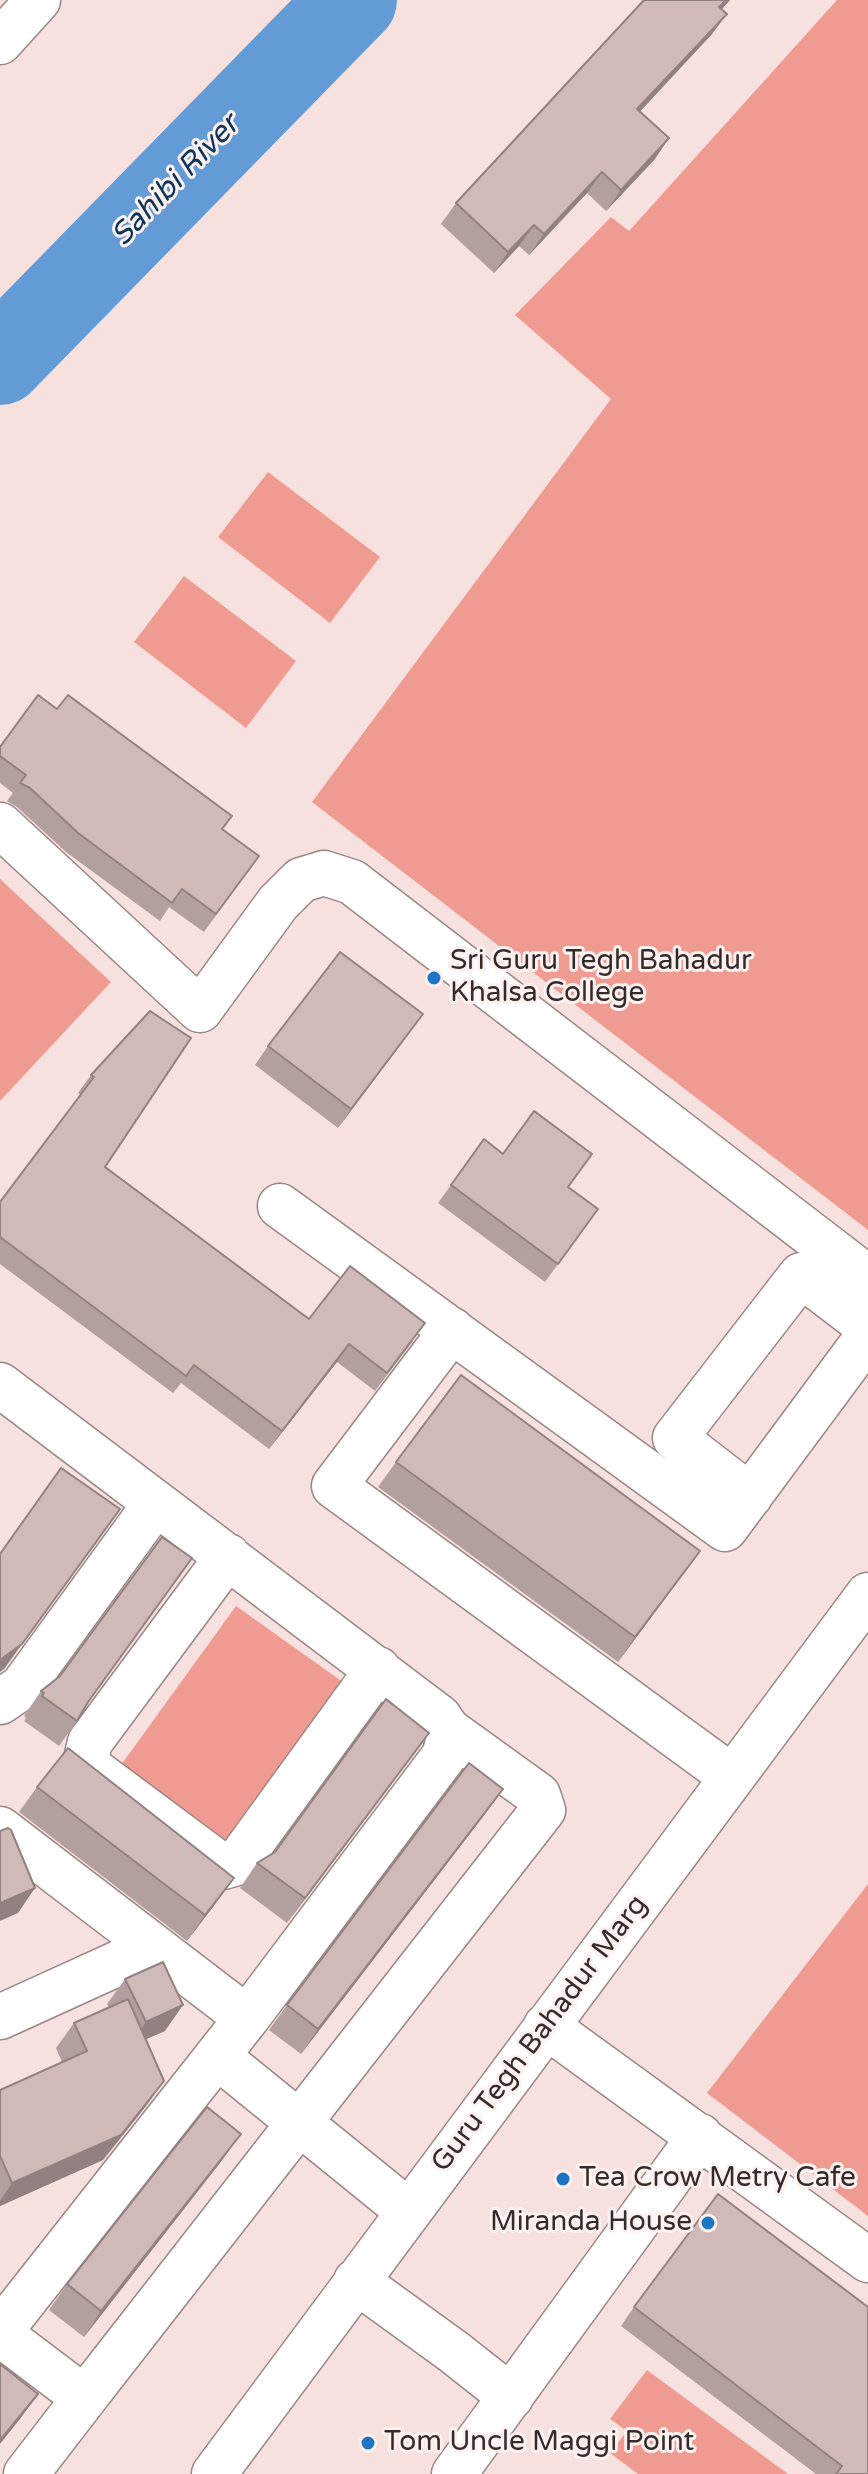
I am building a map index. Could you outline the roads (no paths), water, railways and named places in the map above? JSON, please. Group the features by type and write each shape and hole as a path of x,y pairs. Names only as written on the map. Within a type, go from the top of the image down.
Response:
{"street":[{"path":"0,42 38,0"},
{"path":"0,825 200,1010 278,903 301,880 324,873 352,882 868,1278"},
{"path":"280,1206 725,1529 868,1336"},
{"path":"750,1496 675,1438 801,1275 868,1326"},
{"path":"452,1330 334,1486 732,1777"},
{"path":"0,1385 378,1669 439,1717 448,1730 538,1795 543,1810 26,2474"},
{"path":"0,1702 22,1687 156,1503"},
{"path":"228,1556 90,1742 87,1755 89,1767 223,1867 237,1863 378,1669"},
{"name":"Guru Tegh Bahadur Marg","path":"214,2474 868,1595"},
{"path":"0,2322 13,2315 247,2018 444,1756 448,1730"},
{"path":"0,1829 247,2018"},
{"path":"0,2017 154,1947"},
{"path":"546,2026 868,2260"},
{"path":"217,2056 408,2211"},
{"path":"454,2474 700,2136"},
{"path":"356,2281 511,2397"},
{"path":"0,2334 74,2390 90,2391"}],"waterway":[{"name":"Sahibi River","path":"0,361 353,0"}],"place":[{"name":"Sri Guru Tegh Bahadur Khalsa College","path":"434,978"},
{"name":"Tea Crow Metry Cafe","path":"563,2179"},
{"name":"Miranda House","path":"708,2223"},
{"name":"Tom Uncle Maggi Point","path":"368,2443"}]}
